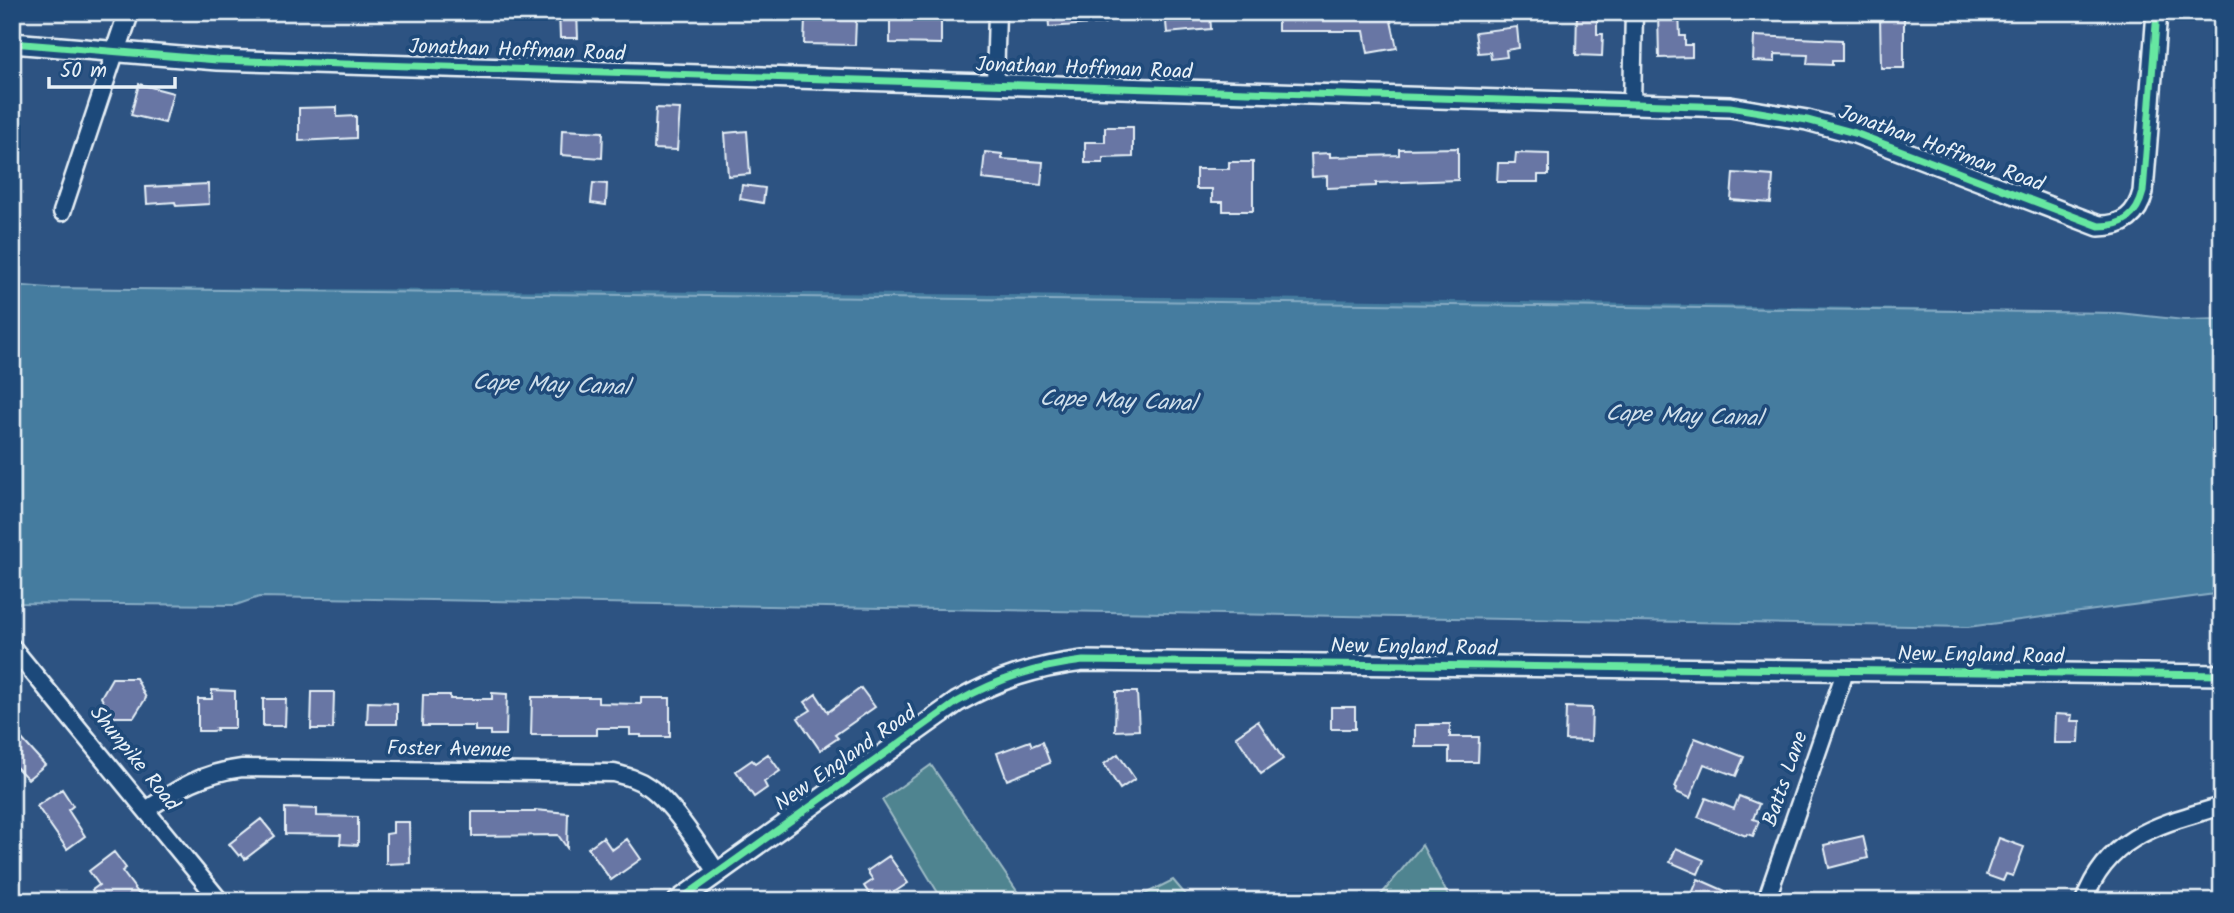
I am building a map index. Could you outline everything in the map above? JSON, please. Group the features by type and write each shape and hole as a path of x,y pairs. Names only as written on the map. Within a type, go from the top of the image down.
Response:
{"street":[{"path":"62,212 129,12"},
{"path":"995,84 997,12"},
{"path":"1632,105 1634,12"},
{"name":"Jonathan Hoffman Road","path":"12,43 217,60 1730,107 1807,120 1855,133 2099,226 2112,226 2133,215 2140,205 2143,192 2157,12"},
{"name":"Shunpike Road","path":"12,647 220,901"},
{"name":"New England Road","path":"678,901 957,702 988,685 1022,672 1052,665 1083,661 2222,676"},
{"name":"Batts Lane","path":"1766,901 1845,672"},
{"name":"Foster Avenue","path":"146,810 199,778 242,768 614,773 629,776 647,785 661,797 717,872"},
{"path":"2084,901 2106,859 2128,842 2160,825 2222,806"}],"green space":[{"path":"931,765 1021,897 1063,901 943,901 882,800"},
{"path":"1422,845 1451,901 1376,901"},
{"path":"1173,880 1191,901 1131,901"}],"water":[{"name":"Cape May Canal","path":"12,285 49,288 1343,299 2119,313 2184,320 2222,319 2222,593 1968,627 259,597 236,605 12,603"}],"building":[{"path":"559,12 577,12 578,38 560,38"},
{"path":"912,12 932,12 932,21 941,21 941,44 890,43 890,20 911,20"},
{"path":"1048,12 1105,12 1105,23 1049,27"},
{"path":"1165,12 1210,12 1211,29 1167,33"},
{"path":"1278,12 1389,12 1397,48 1368,53 1364,31 1278,31"},
{"path":"1577,12 1597,12 1597,34 1603,34 1602,56 1576,55"},
{"path":"1658,12 1679,12 1680,36 1685,36 1685,45 1692,45 1692,57 1659,58"},
{"path":"1904,15 1904,68 1881,68 1880,16"},
{"path":"805,19 856,20 855,45 804,44"},
{"path":"1517,27 1519,48 1506,50 1507,57 1491,59 1490,52 1478,53 1475,32"},
{"path":"1754,36 1842,40 1842,61 1832,61 1832,65 1807,64 1808,55 1775,54 1775,62 1753,61"},
{"path":"139,84 173,93 165,123 131,115"},
{"path":"337,107 337,117 356,116 356,138 299,141 299,108"},
{"path":"656,108 680,109 677,150 654,149"},
{"path":"1105,127 1133,127 1133,157 1103,158 1103,163 1085,163 1085,142 1105,142"},
{"path":"562,130 603,132 602,158 561,155"},
{"path":"747,131 750,174 728,176 725,133"},
{"path":"1458,148 1458,180 1327,188 1327,176 1312,177 1311,154 1330,153 1330,157 1399,155 1399,149"},
{"path":"985,152 1002,154 1002,159 1043,162 1041,185 982,179"},
{"path":"1516,153 1549,154 1549,175 1538,175 1538,182 1497,182 1498,163 1515,163"},
{"path":"1229,162 1253,162 1253,211 1223,211 1223,202 1212,202 1212,189 1196,189 1196,169 1229,169"},
{"path":"1733,173 1773,176 1771,203 1731,200"},
{"path":"593,183 607,184 606,205 591,203"},
{"path":"208,184 209,204 147,204 146,187"},
{"path":"742,185 765,188 763,203 740,199"},
{"path":"112,678 136,678 146,698 134,717 111,717 101,697"},
{"path":"861,688 875,707 835,735 838,738 820,750 798,718 811,710 805,702 816,694 828,712"},
{"path":"212,690 235,691 235,728 198,731 198,699 212,699"},
{"path":"312,692 334,692 333,729 311,729"},
{"path":"1116,692 1137,692 1139,730 1115,731"},
{"path":"492,693 507,694 506,735 475,731 475,726 422,726 423,695 450,695 450,699 492,699"},
{"path":"532,697 598,697 598,703 641,704 641,698 670,698 670,737 630,735 630,728 597,728 597,735 531,735"},
{"path":"263,699 286,699 285,726 263,726"},
{"path":"368,702 397,703 397,724 367,724"},
{"path":"1331,707 1355,707 1355,729 1331,729"},
{"path":"1566,707 1592,708 1591,741 1565,740"},
{"path":"2055,714 2072,715 2071,721 2080,721 2079,743 2054,743"},
{"path":"1258,721 1283,759 1261,774 1236,736"},
{"path":"1450,724 1450,737 1479,737 1478,762 1449,762 1449,747 1415,747 1415,725"},
{"path":"12,728 45,765 28,779 12,763"},
{"path":"1695,738 1744,757 1736,776 1704,764 1690,798 1676,792 1675,787"},
{"path":"1030,741 1032,746 1042,742 1050,763 1007,780 997,753"},
{"path":"768,754 780,771 764,782 767,788 754,797 736,771 752,760 755,763"},
{"path":"1118,754 1135,779 1120,789 1104,764"},
{"path":"62,789 73,806 68,810 85,836 67,849 37,806"},
{"path":"1739,796 1759,804 1753,819 1759,821 1753,836 1746,836 1698,817 1706,798 1734,809"},
{"path":"285,808 317,809 317,816 358,817 358,845 340,844 341,835 285,834"},
{"path":"535,810 568,813 567,848 558,835 472,836 472,812"},
{"path":"261,819 275,836 245,859 229,844"},
{"path":"393,822 409,822 410,863 386,864 386,834 393,833"},
{"path":"1863,836 1868,858 1829,868 1824,845"},
{"path":"603,837 612,850 627,839 641,859 611,880 588,848"},
{"path":"1999,838 2024,847 2013,876 2006,874 2003,881 1986,875"},
{"path":"1676,848 1704,860 1698,874 1670,862"},
{"path":"114,852 126,868 122,871 139,894 130,901 100,901 92,890 99,885 89,871"},
{"path":"889,856 908,883 881,901 874,901 864,886 873,880 867,871"},
{"path":"1698,879 1748,901 1689,901"}],"cycle path":[{"path":"12,43 217,60 1730,107 1807,120 1855,133 2099,226 2108,226 2128,218 2137,207 2143,192 2157,12"},
{"path":"678,901 957,702 988,686 1033,670 1083,661 2222,675"}]}
